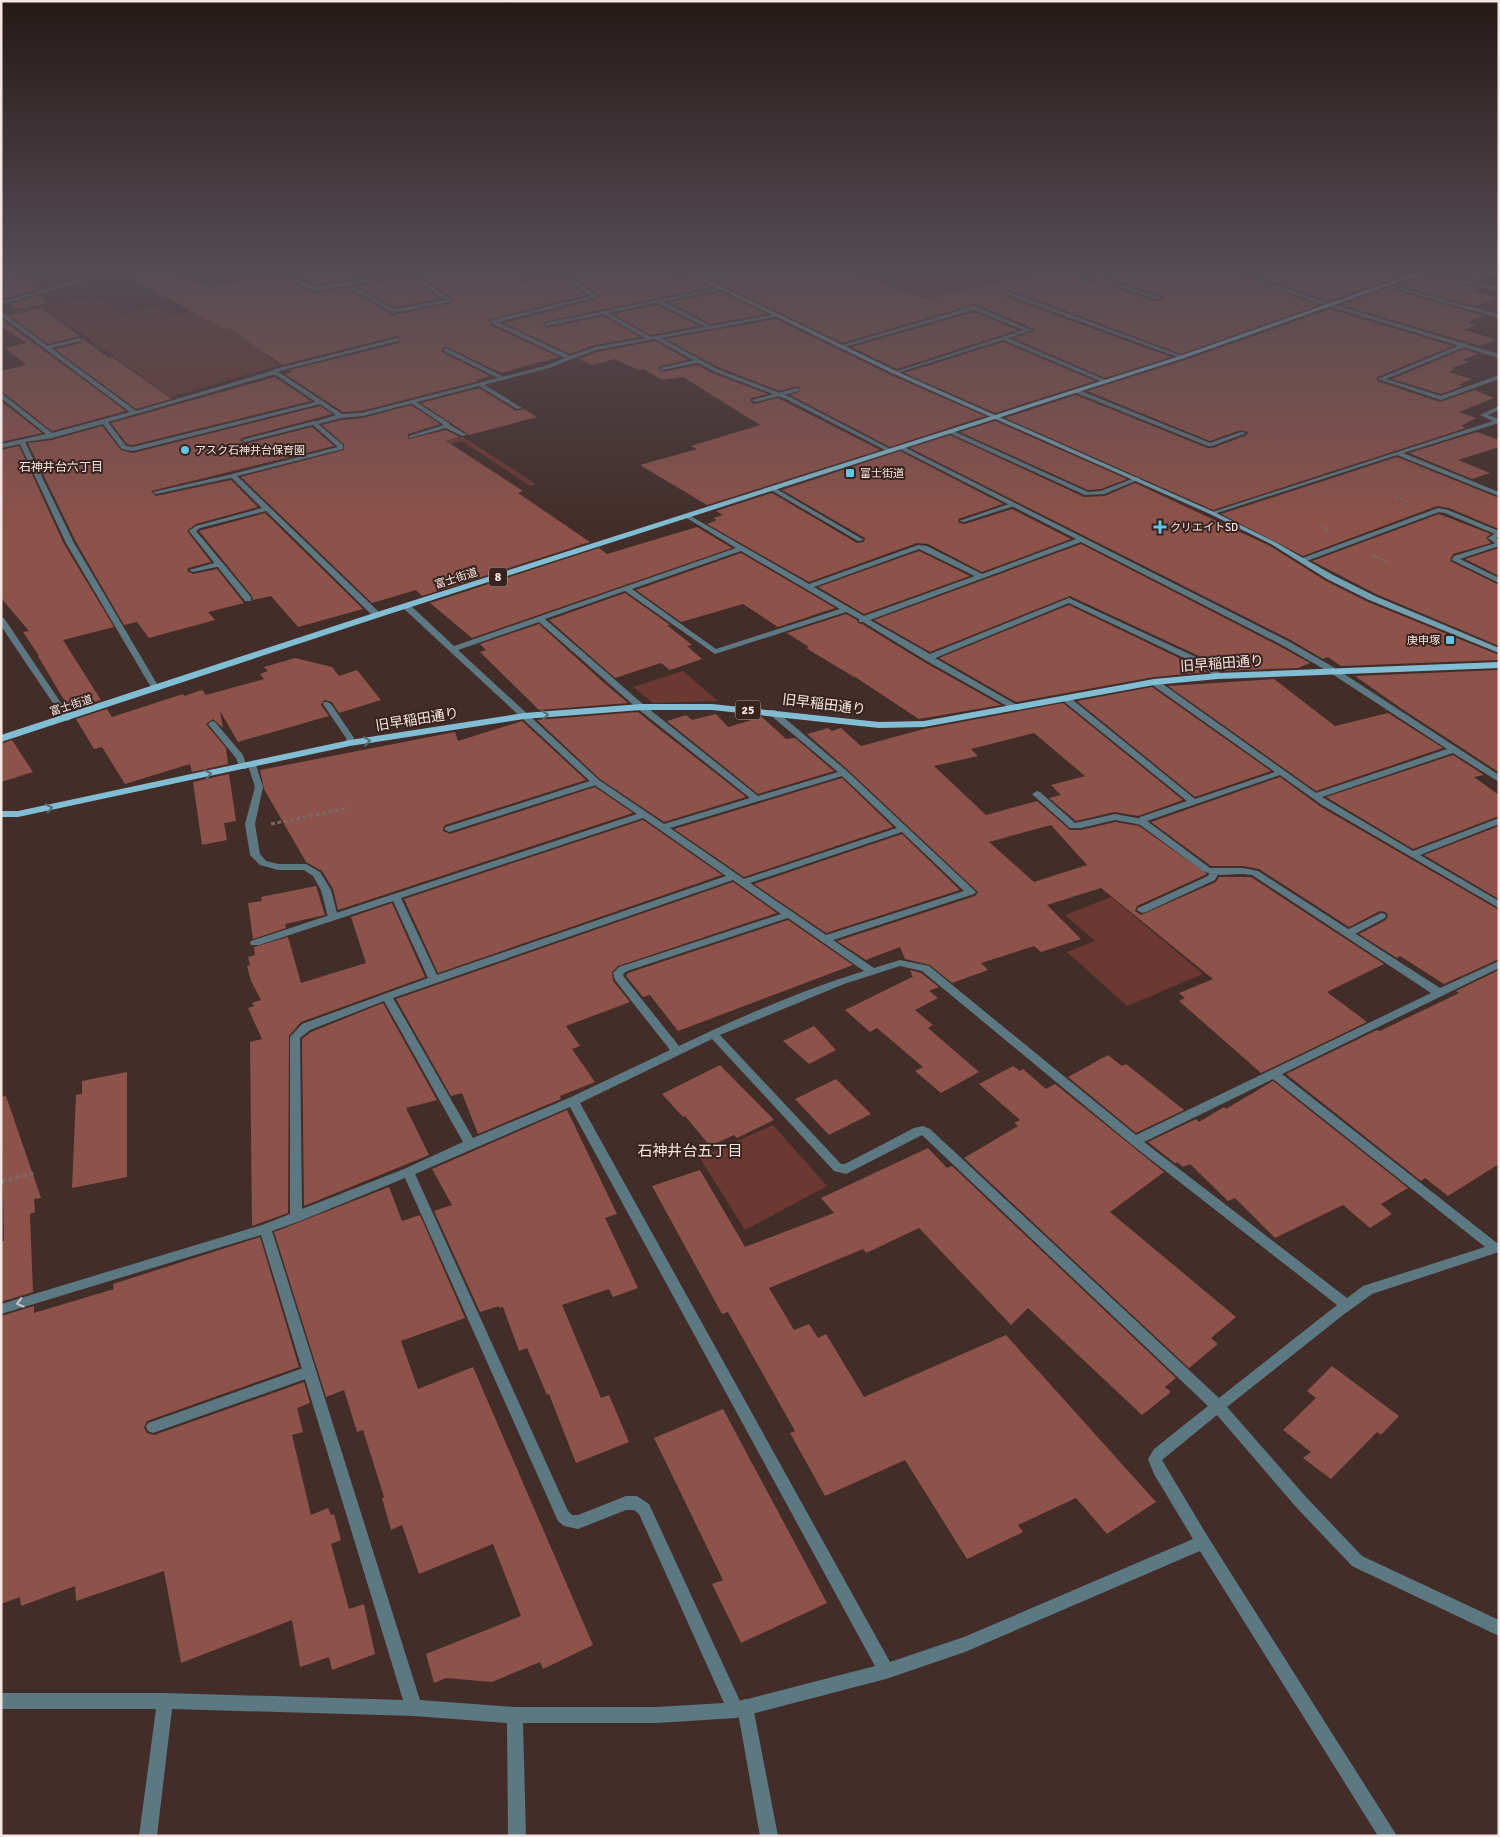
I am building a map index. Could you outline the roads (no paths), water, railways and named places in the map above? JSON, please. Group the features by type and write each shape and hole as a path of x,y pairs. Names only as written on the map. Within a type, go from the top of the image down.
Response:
{"main road":[{"name":"富士街道","path":"1,739 377,615 1186,356"},
{"name":"旧早稲田通り","path":"1,814 18,814 350,743 524,716 641,707 712,707 879,725 924,724 1154,682 1218,676 1332,670 1499,664"}],"street":[{"path":"58,356 135,413"},
{"path":"1,446 52,436 105,422 277,370 334,356"},
{"path":"457,356 504,379"},
{"path":"564,356 571,359"},
{"path":"246,440 341,416 361,415 481,386 579,356"},
{"path":"688,356 715,370 788,398 891,451"},
{"path":"861,356 896,373 1212,513 1273,543 1372,598 1499,651"},
{"path":"896,373 951,356"},
{"path":"1045,356 1107,382"},
{"path":"1437,356 1381,378 1440,398 1499,377"},
{"path":"663,368 699,361"},
{"path":"272,373 278,374 341,416"},
{"path":"481,386 519,408"},
{"path":"755,400 797,390"},
{"path":"1076,391 1210,444 1243,433"},
{"path":"1,394 52,436"},
{"path":"105,422 124,448 133,449 322,402"},
{"path":"413,402 448,426 464,434"},
{"path":"1499,408 1483,415 1499,421"},
{"path":"1212,513 1499,421"},
{"path":"156,492 233,476 341,448 314,423"},
{"path":"411,436 448,426"},
{"path":"951,432 1087,494 1102,494 1137,479"},
{"path":"22,442 70,543 156,689"},
{"path":"902,448 1284,643 1332,670 1499,779"},
{"path":"1397,453 1499,494"},
{"path":"233,476 377,615"},
{"path":"773,489 860,540"},
{"path":"962,521 1012,505"},
{"path":"248,599 192,531 194,528 267,509"},
{"path":"1301,560 1438,510 1446,511 1498,533 1492,538 1499,544"},
{"path":"687,516 844,610 1014,707"},
{"path":"862,620 1080,540"},
{"path":"1499,544 1457,558 1456,560 1499,581"},
{"path":"807,587 918,547 924,548 981,576"},
{"path":"453,649 742,548"},
{"path":"192,570 218,564"},
{"path":"627,589 715,652 844,610"},
{"path":"928,658 1069,600 1210,667 1218,676"},
{"path":"406,606 596,782 873,972"},
{"path":"540,619 641,707 756,799"},
{"path":"1,620 67,718"},
{"path":"1154,682 1316,796 1499,905"},
{"path":"1065,698 1192,801"},
{"path":"327,704 350,738 350,743"},
{"path":"772,712 844,773 971,892 825,940"},
{"path":"212,724 248,766 259,787 250,824 255,855 263,863 278,866 306,867 317,874 326,890 333,917"},
{"path":"1316,796 1453,750"},
{"path":"1142,822 1143,819 1192,801 1282,772"},
{"path":"664,827 844,773"},
{"path":"450,829 596,782"},
{"path":"1037,794 1073,826 1107,818 1142,822 1207,870 1214,872 1242,870 1255,873 1438,992"},
{"path":"256,943 644,816"},
{"path":"1413,854 1499,820"},
{"path":"296,1218 295,1037 306,1027 434,980 737,880 902,829"},
{"path":"1142,910 1212,878 1214,872"},
{"path":"396,897 434,980"},
{"path":"678,1051 619,978 618,973 623,969 788,914"},
{"path":"1349,933 1381,916"},
{"path":"1,1309 296,1218 573,1101 713,1034 840,982 900,963 925,968 1135,1140 1346,1305"},
{"path":"1135,1140 1499,964"},
{"path":"387,996 470,1144"},
{"path":"713,1034 838,1168 846,1169 918,1131 923,1130 926,1132 1217,1406 1301,1502 1357,1561 1499,1628"},
{"path":"1273,1073 1497,1248"},
{"path":"573,1101 886,1672"},
{"path":"408,1172 563,1516 569,1521 578,1522 626,1503 637,1503 644,1509 740,1709 770,1836"},
{"path":"264,1229 414,1708"},
{"path":"1388,1836 1203,1542 1159,1469 1155,1459 1159,1453 1217,1406 1346,1305 1368,1290 1497,1248"},
{"path":"153,1427 309,1372"},
{"path":"1,1701 165,1701 414,1708 515,1715 657,1715 740,1709 886,1672 965,1644 1203,1542"},
{"path":"148,1836 165,1701"},
{"path":"515,1715 517,1836"}],"place":[{"name":"アスク石神井台保育園","path":"185,450"},
{"name":"富士街道","path":"850,473"},
{"name":"クリエイトSD","path":"1160,527"},
{"name":"庚申塚","path":"1450,640"}],"district":[{"name":"石神井台六丁目","path":"61,467"},
{"name":"石神井台五丁目","path":"690,1151"}]}
